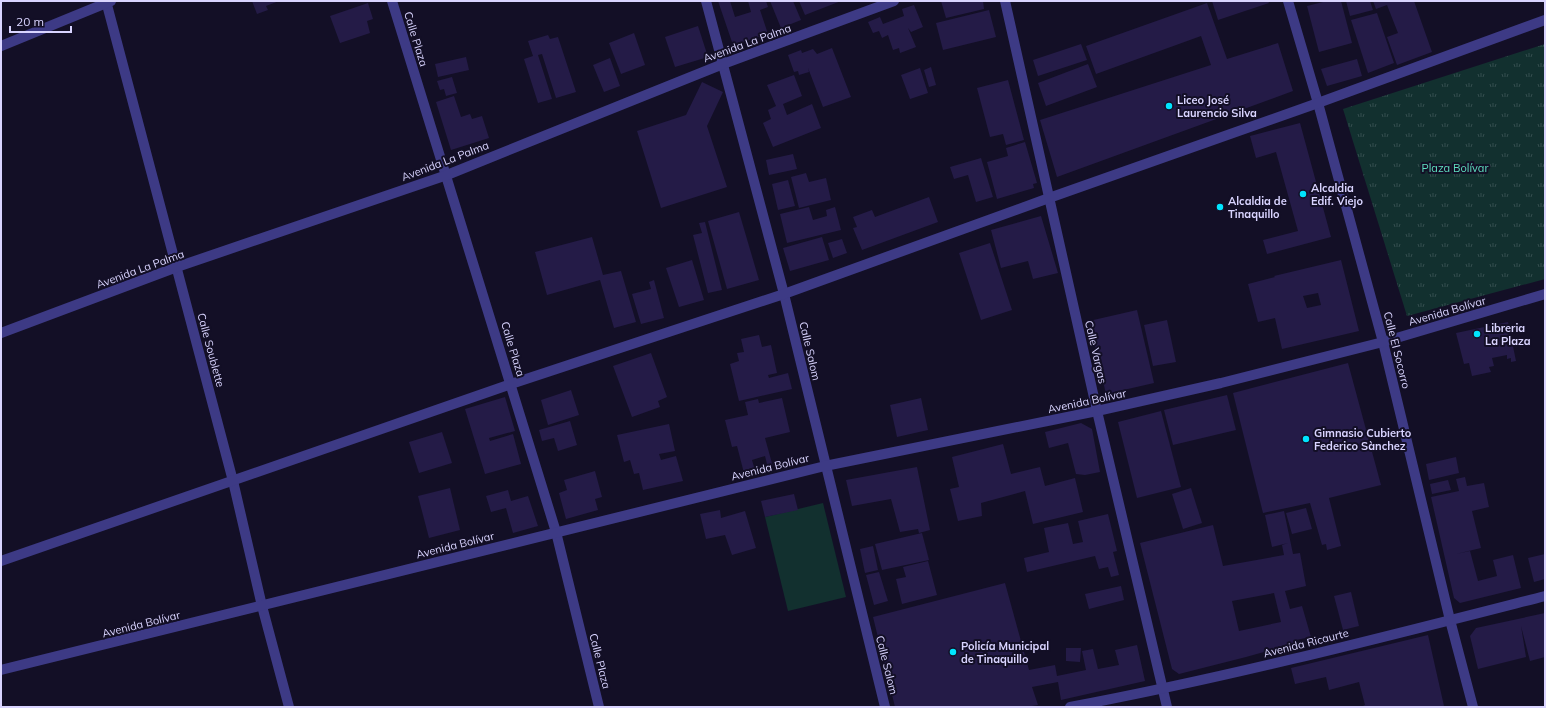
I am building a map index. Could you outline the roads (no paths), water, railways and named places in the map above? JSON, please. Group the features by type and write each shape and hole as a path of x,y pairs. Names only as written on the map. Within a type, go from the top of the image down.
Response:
{"street":[{"name":"Calle Plaza","path":"392,1 556,532 599,707"},
{"name":"Calle Salom","path":"706,1 784,294 885,707"},
{"name":"Avenida La Palma","path":"1,333 177,267 446,175 723,64 894,1"},
{"name":"Calle Vargas","path":"1005,1 1097,411 1167,707"},
{"name":"Calle El Socorro","path":"1288,1 1318,103 1383,342 1472,707"},
{"path":"1,46 108,2"},
{"name":"Calle Soublette","path":"108,2 233,481 262,606 289,707"},
{"path":"1,561 511,384 784,294 1545,20"},
{"name":"Avenida Bolívar","path":"1,670 825,466 1097,411 1221,383 1383,342 1545,294"},
{"name":"Avenida Ricaurte","path":"1070,707 1163,689 1545,596"}],"place":[{"name":"Liceo José Laurencio Silva","path":"1169,106"},
{"name":"Alcaldia Edif. Viejo","path":"1303,194"},
{"name":"Alcaldia de Tinaquillo","path":"1220,207"},
{"name":"Libreria La Plaza","path":"1477,334"},
{"name":"Gimnasio Cubierto Federico Sànchez","path":"1306,439"},
{"name":"Policía Municipal de Tinaquillo","path":"953,652"}],"park label":[{"name":"Plaza Bolívar","path":"1455,168"}]}
